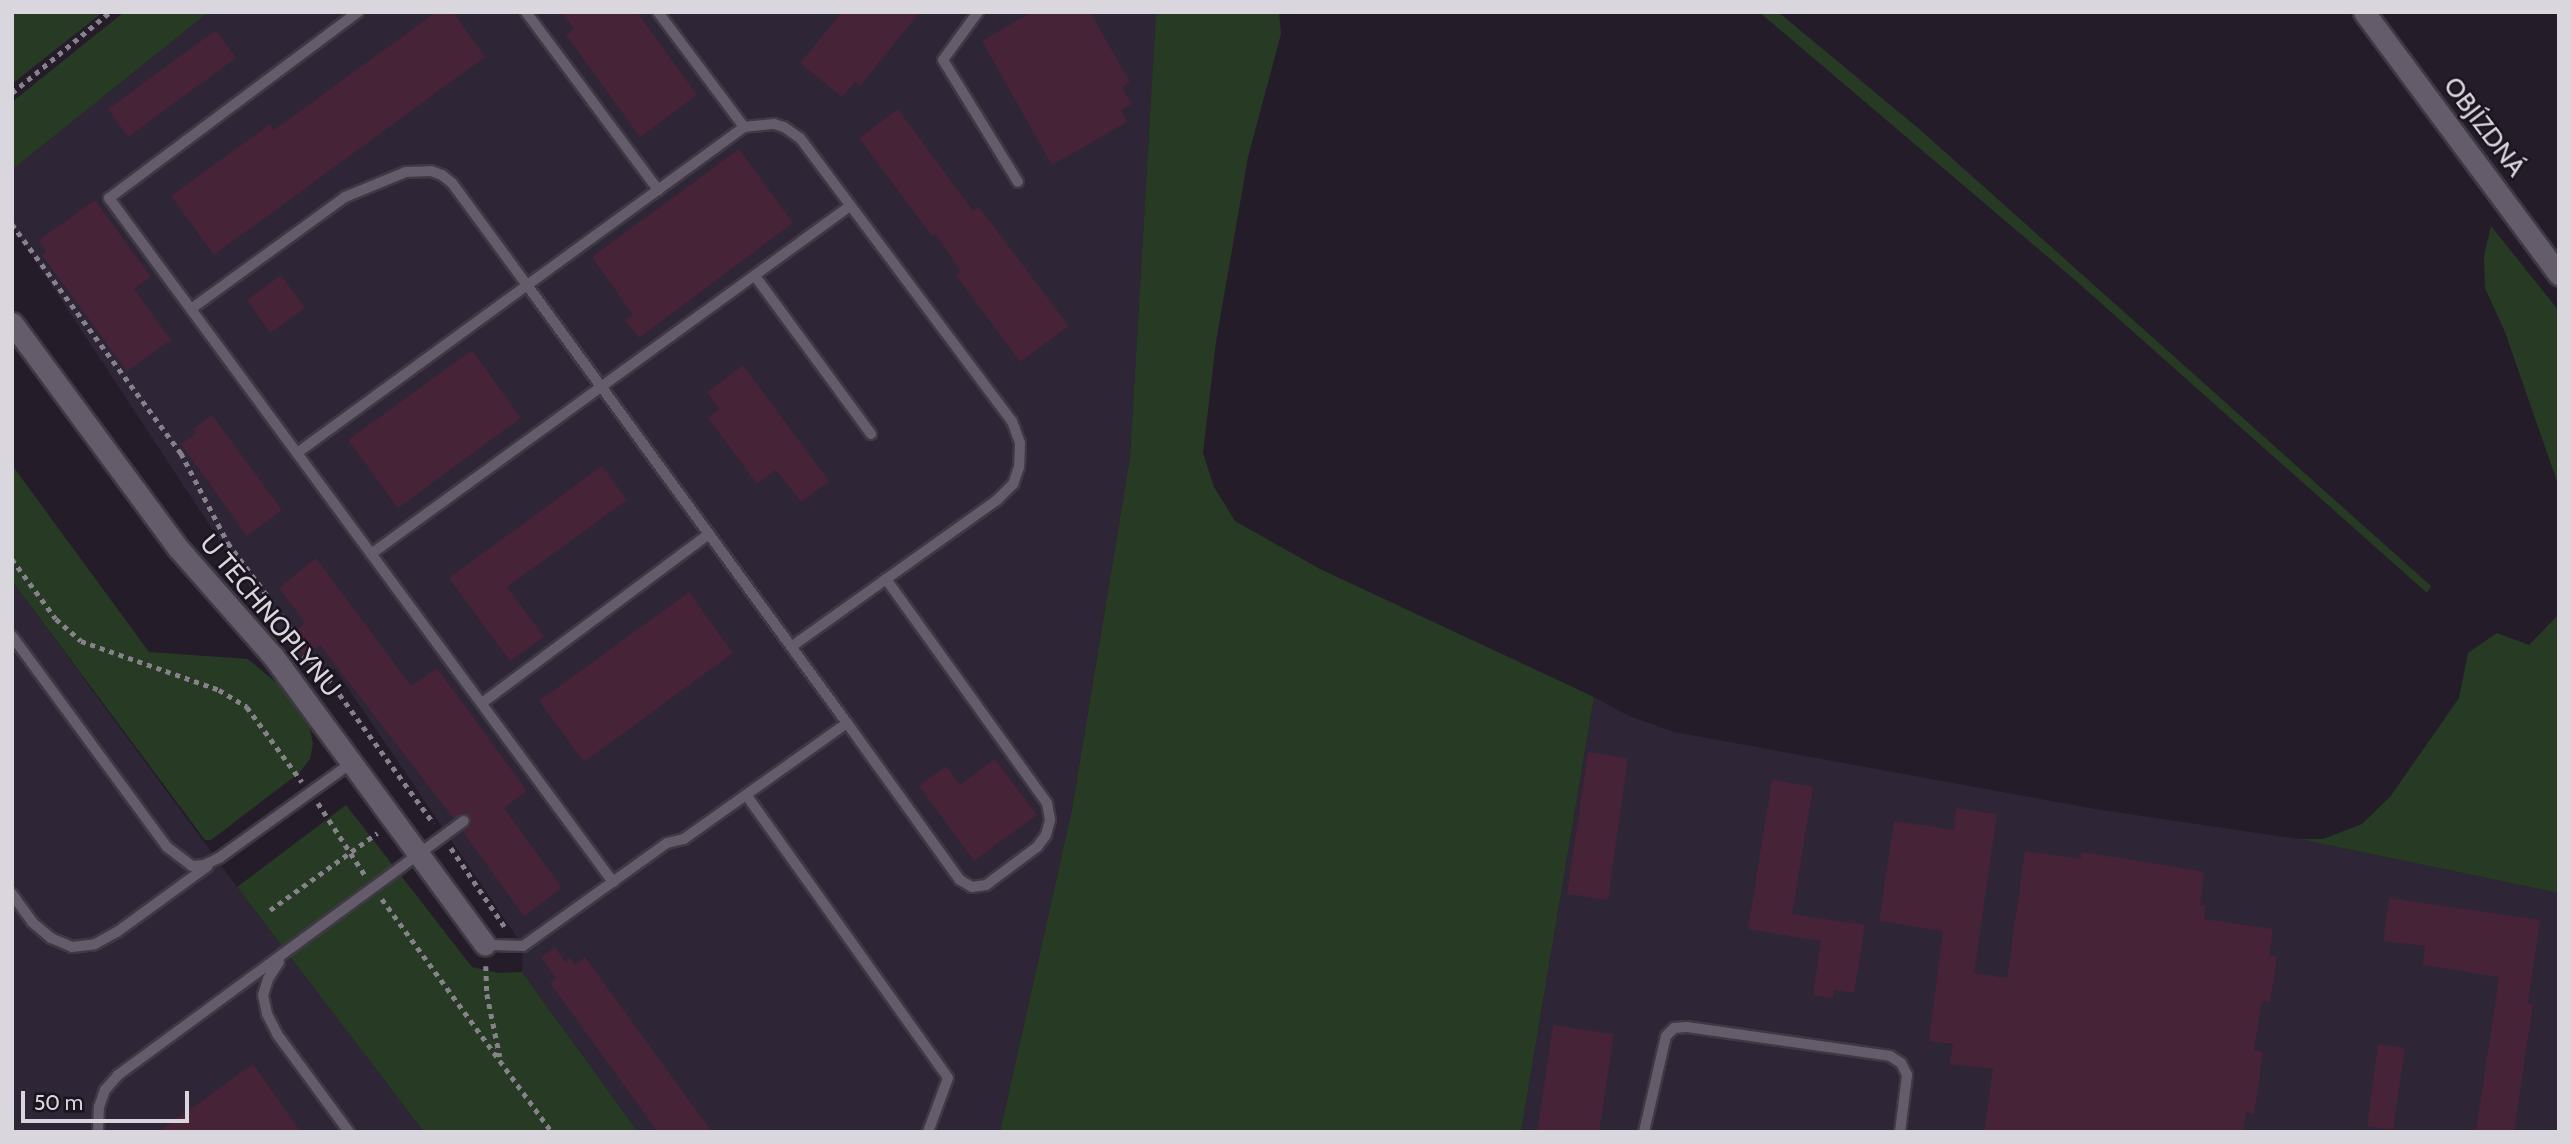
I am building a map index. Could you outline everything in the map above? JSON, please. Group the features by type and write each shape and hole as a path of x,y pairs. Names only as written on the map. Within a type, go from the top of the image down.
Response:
{"street":[{"name":"OBJÍZDNÁ","path":"2364,12 2559,275"},
{"name":"U TECHNOPLYNU","path":"12,323 178,548 273,656 485,945"}],"lane":[{"path":"358,12 109,198 613,882"},
{"path":"526,12 658,191"},
{"path":"658,12 744,127"},
{"path":"978,12 943,60 1018,182"},
{"path":"297,453 744,127 774,124 792,131 1012,421 1020,443 1019,467 1013,484 997,500 791,647"},
{"path":"191,309 345,197 419,170 431,170 452,183 960,880 972,887 986,885 1037,847 1046,835 1050,820 1047,803 887,579"},
{"path":"372,554 850,206"},
{"path":"755,276 871,434"},
{"path":"482,703 709,534"},
{"path":"12,636 167,847 192,866 204,865 219,858"},
{"path":"485,945 523,946 667,843 684,839 747,796 847,723"},
{"path":"12,894 32,922 51,938 72,947 95,944 117,932 351,762"},
{"path":"747,796 948,1078 928,1132"},
{"path":"98,1132 99,1107 106,1090 118,1075 464,821"},
{"path":"285,954 268,979 263,995 267,1014 276,1034 349,1132"},
{"path":"1644,1132 1666,1036 1674,1028 1687,1027 1890,1056 1900,1063 1907,1075 1900,1132"}],"path":[{"path":"12,93 110,12"},
{"path":"12,223 181,453 228,543 290,626 287,635 303,658 316,662 498,913 516,946"},
{"path":"270,910 379,832 363,811 379,800"},
{"path":"485,945 487,994 501,1061"}],"shaded area":[{"path":"209,12 1156,12 1130,457 1072,809 1000,1132 638,1132 522,972 523,946 335,669 301,664 12,225 12,170"},
{"path":"12,581 237,887 424,1132 12,1132"},
{"path":"1594,697 1629,716 1674,732 2101,810 2299,839 2559,893 2559,1132 1521,1132"}],"green space":[{"path":"12,12 103,12 12,84"},
{"path":"124,12 209,12 12,170 12,102"},
{"path":"1156,12 1279,12 1281,34 1248,157 1216,342 1203,453 1214,487 1235,521 1320,569 1594,697 1521,1132 1000,1132 1072,809 1130,457"},
{"path":"1759,12 1778,12 1918,128 2431,586 2427,593 2075,280"},
{"path":"2491,226 2559,311 2559,487 2505,332 2485,288 2484,256"},
{"path":"12,465 149,652 248,659 280,686 309,724 313,744 310,759 299,773 211,840 205,840 12,581"},
{"path":"2559,614 2559,893 2299,839 2323,839 2362,824 2390,797 2459,698 2468,653 2497,633 2529,645"},
{"path":"346,805 472,967 499,973 522,972 638,1132 424,1132 237,887"}],"building":[{"path":"436,12 453,12 485,57 214,255 171,196 270,124 274,130"},
{"path":"561,12 637,12 697,95 640,137 566,35 574,29"},
{"path":"842,12 920,12 860,86 855,82 842,97 800,63"},
{"path":"1032,12 1090,12 1130,82 1122,87 1132,104 1121,110 1127,122 1052,165 982,41"},
{"path":"216,30 236,58 128,137 108,109"},
{"path":"898,109 973,211 979,207 1069,326 1020,362 956,275 961,272 935,233 932,236 859,138"},
{"path":"739,149 793,223 639,338 625,320 633,315 592,257"},
{"path":"95,200 151,277 134,289 171,340 127,371 42,255 46,252 39,240"},
{"path":"281,275 305,308 270,333 247,300"},
{"path":"472,350 521,418 398,508 348,440"},
{"path":"743,365 829,481 801,502 776,470 757,484 708,418 719,409 707,392"},
{"path":"212,415 282,510 247,536 181,444 196,433 193,429"},
{"path":"602,466 627,500 507,587 544,637 510,661 449,578"},
{"path":"316,558 411,686 437,668 527,791 504,808 562,888 524,916 463,832 471,825 470,816 462,813 454,819 320,645 304,656 289,635 305,623 279,588"},
{"path":"689,592 733,653 584,762 539,701"},
{"path":"1588,752 1628,758 1608,900 1567,894"},
{"path":"995,759 1037,815 974,861 919,786 946,766 960,785"},
{"path":"1772,780 1813,787 1792,914 1865,925 1854,993 1834,990 1833,998 1813,995 1821,941 1748,929"},
{"path":"1956,808 1997,814 1974,973 2007,978 2025,851 2081,859 2081,852 2196,870 2204,873 2200,905 2206,906 2204,919 2273,929 2269,955 2277,956 2270,1002 2262,1001 2254,1050 2263,1052 2254,1114 2246,1112 2243,1132 1984,1132 1993,1069 1950,1064 1953,1044 1929,1041 1943,931 1879,921 1894,821 1954,830"},
{"path":"2389,898 2540,920 2528,1003 2533,1004 2514,1132 2476,1132 2499,977 2423,965 2425,946 2383,941"},
{"path":"555,947 565,962 570,958 575,965 585,957 712,1132 658,1132 550,983 556,978 541,957"},
{"path":"1553,1025 1614,1034 1599,1132 1537,1132"},
{"path":"2378,1044 2405,1048 2393,1130 2367,1126"},
{"path":"253,1064 301,1132 158,1132"}]}
